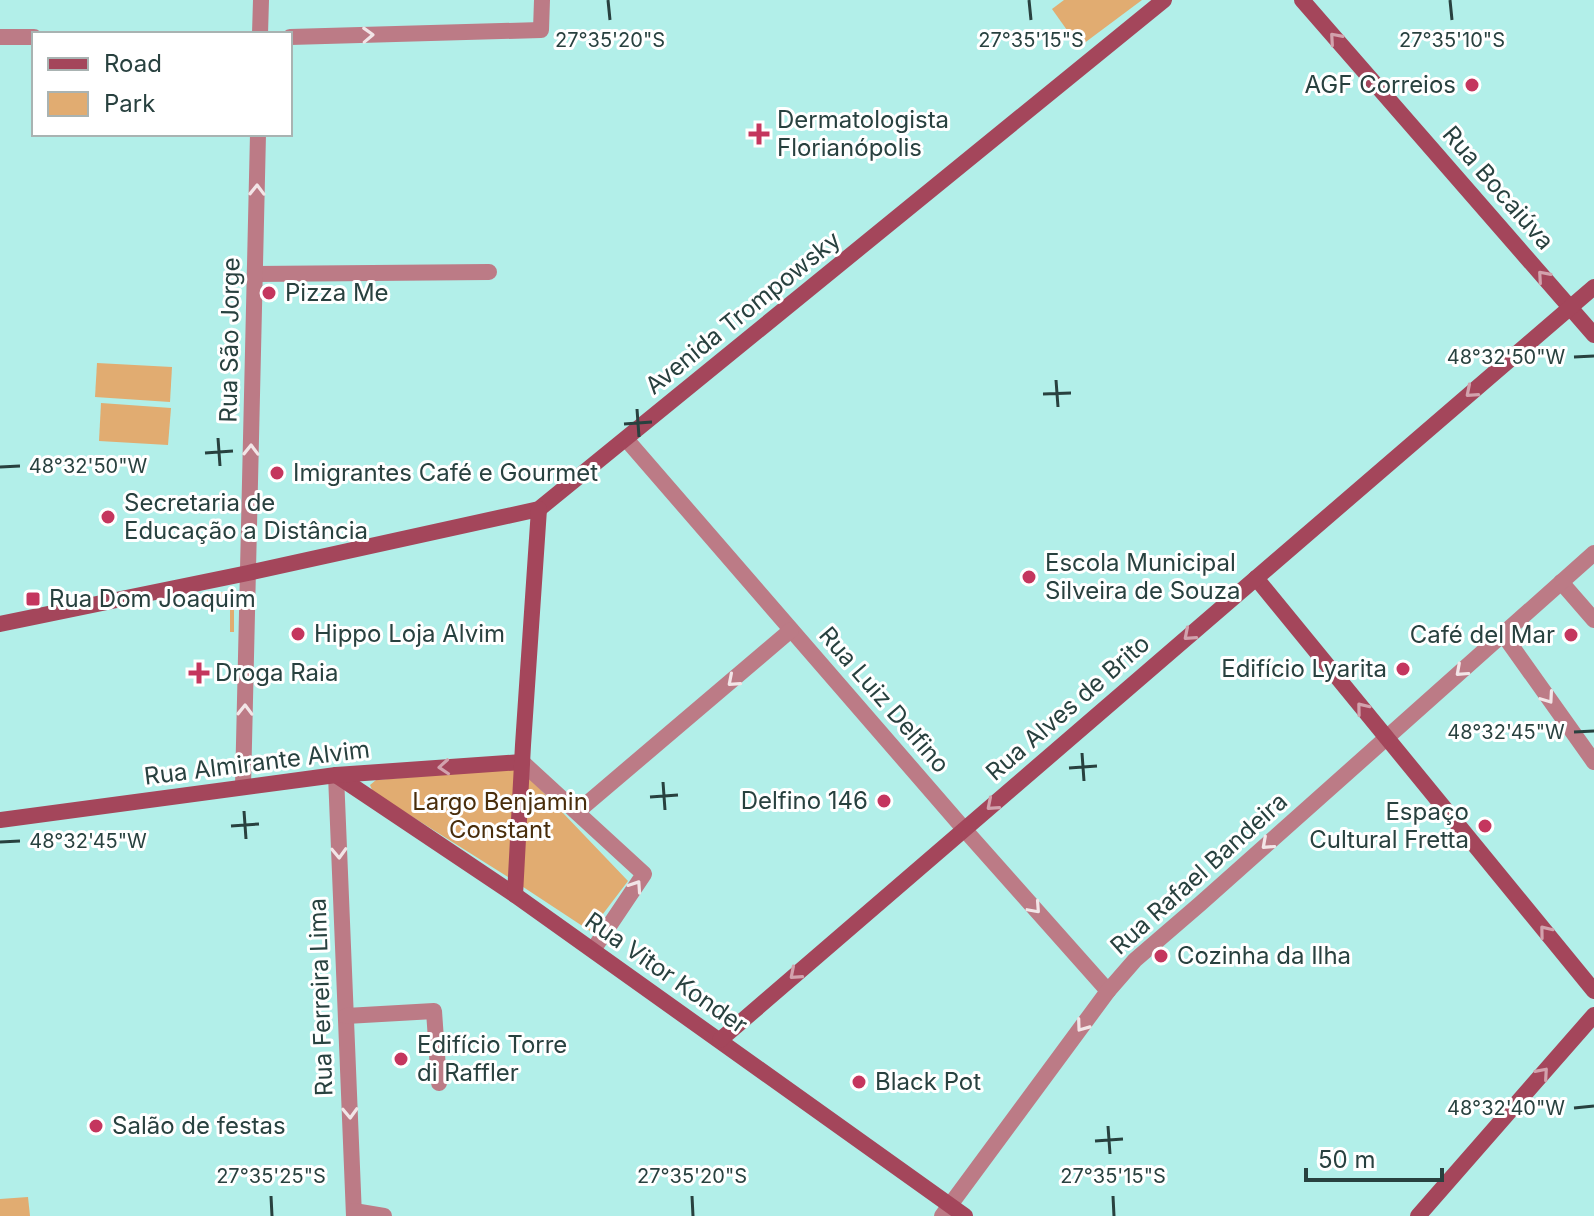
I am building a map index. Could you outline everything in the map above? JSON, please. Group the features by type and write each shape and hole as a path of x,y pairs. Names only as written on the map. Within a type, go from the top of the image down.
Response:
{"main road":[{"name":"Avenida Trompowsky","path":"539,509 1164,0"},
{"name":"Rua Bocaiúva","path":"1302,0 1594,335"},
{"name":"Rua Alves de Brito","path":"720,1040 1594,287"},
{"path":"0,624 539,509 515,895"},
{"path":"1256,578 1594,991"},
{"name":"Rua Almirante Alvim","path":"0,820 336,775 522,762"},
{"name":"Rua Vitor Konder","path":"336,775 515,895 720,1040 946,1211 965,1216"},
{"path":"485,875 503,871 517,858"},
{"path":"1418,1216 1594,1015"}],"street":[{"path":"260,32 261,0"},
{"path":"292,37 541,30 542,0"},
{"path":"0,37 32,37"},
{"name":"Rua São Jorge","path":"243,787 258,136"},
{"path":"255,274 489,272"},
{"name":"Rua Luiz Delfino","path":"626,439 1108,991"},
{"name":"Rua Rafael Bandeira","path":"946,1211 1108,991 1135,960 1594,553"},
{"path":"1561,582 1594,620"},
{"path":"577,812 791,630"},
{"path":"1503,634 1594,762"},
{"path":"522,762 644,874 593,950"},
{"name":"Rua Ferreira Lima","path":"336,775 354,1213"},
{"path":"346,1016 434,1011 439,1083"},
{"path":"354,1213 384,1216"}],"green space":[{"path":"1064,0 1142,0 1079,47 1052,9"},
{"path":"97,363 172,367 170,402 95,397"},
{"path":"101,403 171,408 168,445 99,441"},
{"path":"234,590 234,632 230,632 230,601 192,603 190,598"},
{"name":"Largo Benjamin Constant","path":"520,768 628,881 590,931 373,792 370,785 376,780"},
{"path":"28,1197 30,1216 0,1216 0,1199"}],"place":[{"name":"AGF Correios","path":"1472,85"},
{"name":"Dermatologista Florianópolis","path":"759,134"},
{"name":"Pizza Me","path":"269,293"},
{"name":"Imigrantes Café e Gourmet","path":"277,473"},
{"name":"Secretaria de Educação a Distância","path":"108,517"},
{"name":"Escola Municipal Silveira de Souza","path":"1029,577"},
{"name":"Rua Dom Joaquim","path":"33,599"},
{"name":"Hippo Loja Alvim","path":"298,634"},
{"name":"Café del Mar","path":"1571,635"},
{"name":"Edifício Lyarita","path":"1403,669"},
{"name":"Droga Raia","path":"199,673"},
{"name":"Delfino 146","path":"884,801"},
{"name":"Espaço Cultural Fretta","path":"1485,826"},
{"name":"Cozinha da Ilha","path":"1161,956"},
{"name":"Edifício Torre di Raffler","path":"401,1059"},
{"name":"Black Pot","path":"859,1082"},
{"name":"Salão de festas","path":"96,1126"}]}
